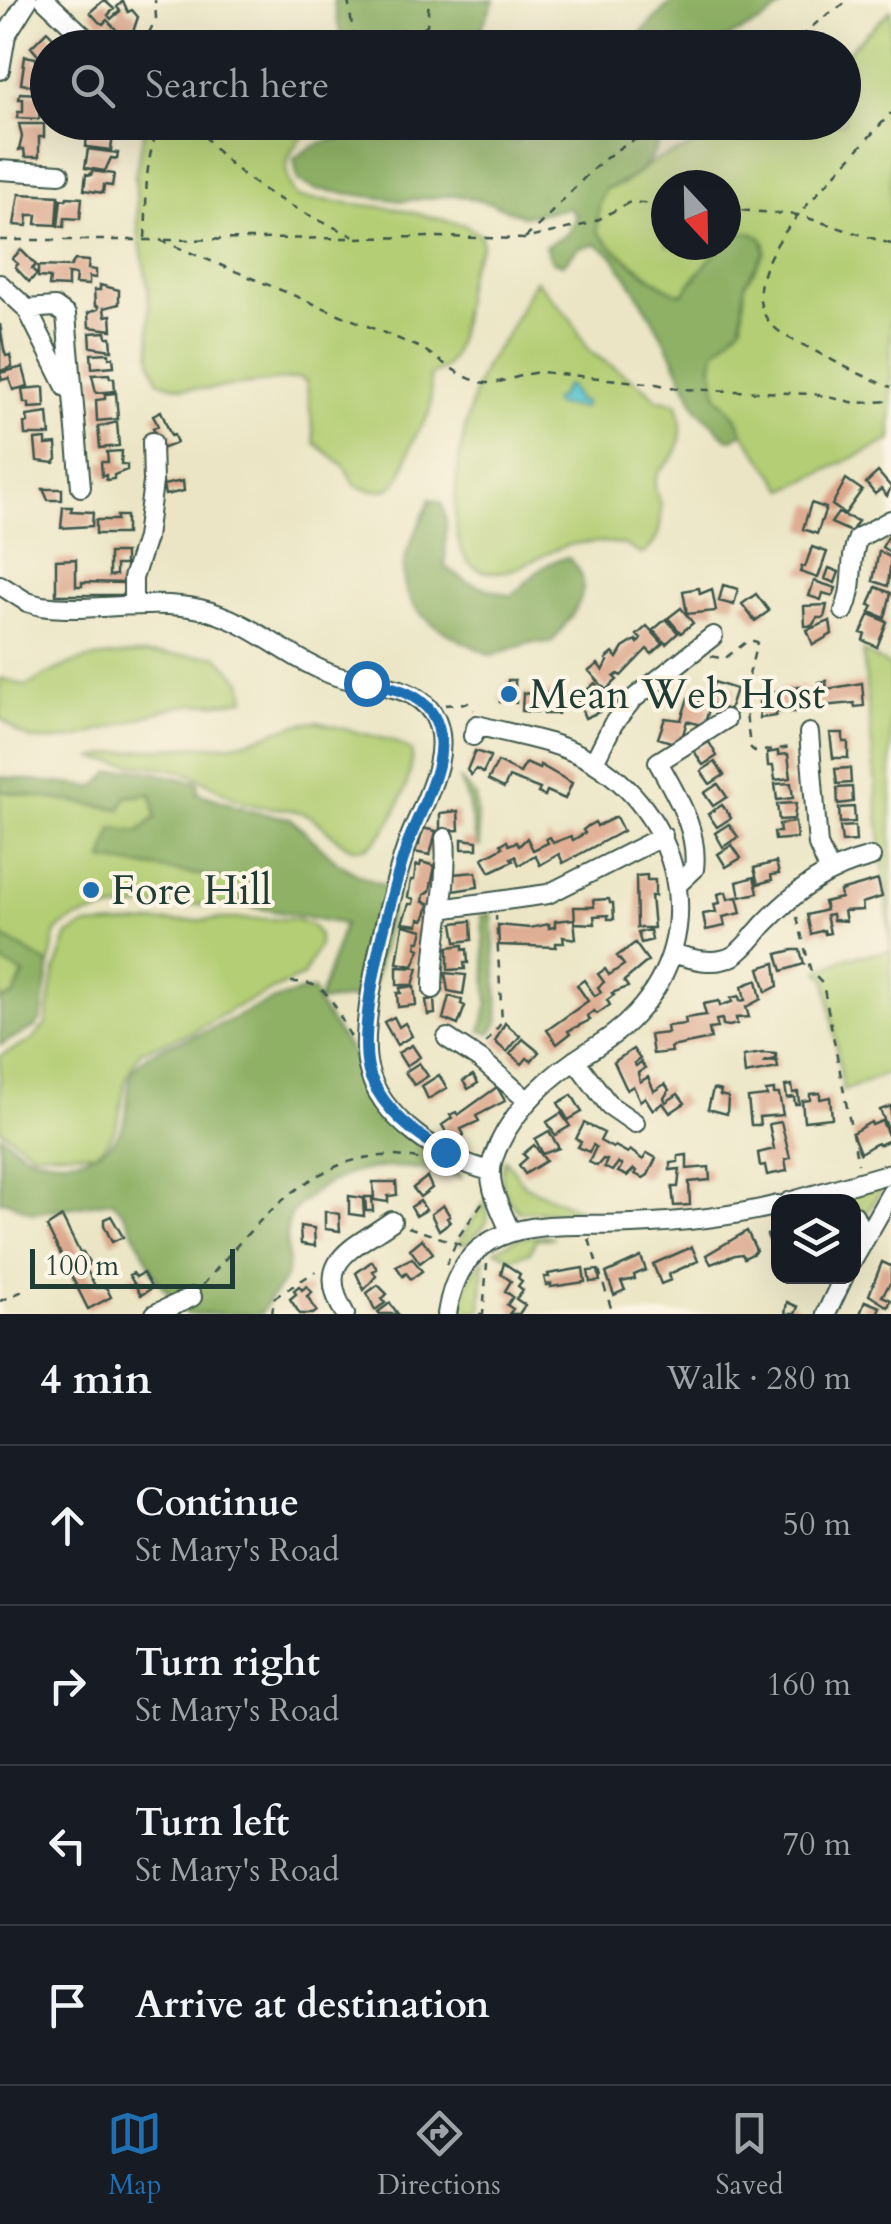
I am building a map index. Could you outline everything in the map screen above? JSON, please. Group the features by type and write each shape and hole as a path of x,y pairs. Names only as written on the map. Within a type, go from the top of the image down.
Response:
{"street":[{"path":"0,70 4,40 28,0"},
{"path":"45,0 77,30"},
{"path":"0,170 60,174"},
{"path":"0,284 26,310 71,397"},
{"path":"26,310 55,307 64,312 81,487"},
{"path":"137,604 133,578 146,538 154,482 152,442"},
{"path":"850,605 856,542 868,530 891,520"},
{"path":"0,585 41,606 137,604 185,607 225,616 339,677 394,686 432,714 440,737 440,756 409,840 386,921 368,1014 367,1064 381,1096 412,1130 491,1176"},
{"path":"594,762 613,724 632,700 708,645"},
{"path":"677,885 692,874 696,862 692,832 658,762 726,718"},
{"path":"475,731 566,750 594,762 630,790 663,836 677,885 672,953 639,1011 528,1100 498,1148 491,1176 510,1231"},
{"path":"806,742 818,845 830,870"},
{"path":"664,772 686,771"},
{"path":"440,909 506,896 548,894 663,836"},
{"path":"433,989 433,958 446,891 445,838"},
{"path":"672,953 703,961 730,957 791,896 830,870 872,857"},
{"path":"458,1050 528,1100"},
{"path":"575,1060 603,1098 626,1120"},
{"path":"835,1194 891,1173"},
{"path":"861,1244 891,1193"},
{"path":"446,1314 450,1291 462,1267 483,1245 510,1231 542,1224 584,1226 712,1219 771,1206"},
{"path":"345,1314 336,1296 333,1269 342,1256 385,1231"},
{"path":"861,1231 864,1238"},
{"path":"826,1314 840,1284"},
{"path":"156,1314 192,1298"}],"path":[{"path":"150,30 156,18 155,0"},
{"path":"348,0 353,30"},
{"path":"419,30 427,24 429,0"},
{"path":"807,30 850,0"},
{"path":"891,112 798,215 768,257 762,283 764,315 783,334 891,386"},
{"path":"144,241 143,201 153,140"},
{"path":"210,140 227,160 279,202 354,237"},
{"path":"524,239 601,162 624,146 642,140"},
{"path":"0,240 524,239 592,223 630,202 651,204"},
{"path":"741,210 798,215 891,244"},
{"path":"160,240 423,349 458,371 487,383 524,373 558,373 681,389 799,393 856,403 891,401"},
{"path":"708,645 724,659 747,641 757,642 744,696 750,747 755,752 806,742"},
{"path":"432,714 444,706 468,703 477,714 475,731"},
{"path":"458,1050 502,1023 506,896"},
{"path":"791,896 812,972 824,984 862,1181"},
{"path":"291,982 315,984 328,995 352,1040"},
{"path":"192,1298 236,1244 322,1171 360,1158 419,1159 437,1164"},
{"path":"450,1291 444,1272 455,1244 479,1210 491,1176"},
{"path":"584,1226 613,1314"},
{"path":"385,1231 483,1245 483,1314 479,1314"},
{"path":"272,1314 275,1298 316,1271 333,1269"},
{"path":"0,1301 23,1291"}],"green space":[{"path":"333,0 494,0 481,30 339,30"},
{"path":"677,0 790,0 765,20 744,30 644,30"},
{"path":"891,10 891,440 785,490 717,395 712,373 715,352 742,324 745,284 765,252 765,243 748,232 741,238 741,170 651,170 651,260 714,260 697,274 683,294 673,293 605,242 597,231 599,204 605,189 623,184 654,161 709,140 861,140 861,39"},
{"path":"142,140 300,140 287,166 290,186 297,197 398,209 464,225 481,235 482,246 468,275 454,350 444,368 430,376 430,411 391,488 371,490 356,486 343,465 315,443 306,381 298,378 208,389 158,381 151,360 148,287 139,237 135,175"},
{"path":"333,140 659,140 652,157 638,173 605,189 599,204 597,231 650,277 683,294 710,260 741,260 741,234 762,238 765,251 745,284 741,325 715,352 712,363 717,395 737,418 743,433 727,438 697,409 666,342 612,255 596,244 578,248 563,264 552,261 545,246 567,234 576,216 569,208 523,216 455,195 402,201 315,189 298,181 294,159"},
{"path":"536,280 571,319 589,351 657,399 677,403 680,438 677,451 656,479 661,521 655,541 647,551 641,554 622,544 581,543 506,571 483,571 467,560 458,539 455,510 462,443 485,366"},
{"path":"430,499 442,503 446,521 445,567 468,582 510,596 550,563 568,558 578,568 583,590 551,643 533,642 491,655 440,628 413,604 403,571"},
{"path":"863,651 891,667 891,951"},
{"path":"140,654 217,656 242,681 245,699 176,707 67,739 32,739 0,717 0,678 27,686 81,661"},
{"path":"317,722 393,741 411,751 409,774 398,806 381,834 363,848 347,846 306,814 244,802 184,772 94,758 144,749 226,745"},
{"path":"134,769 198,782 198,793 254,812 290,818 338,863 395,890 371,996 318,1002 344,924 241,905 245,882 103,860 113,828 139,832 156,817 152,794 126,797 121,809 0,791 0,777 95,787 111,772"},
{"path":"459,779 475,796 480,846 477,846"},
{"path":"0,791 120,809 126,797 152,794 156,817 104,859 245,882 241,905 142,907 87,915 67,923 56,933 50,965 31,953 14,996 0,1000"},
{"path":"492,914 499,1021 491,1033 481,1031 488,1004 482,915"},
{"path":"294,919 312,925 319,935 319,945 303,976 195,1031 141,1051 127,1078 114,1132 95,1153 32,1152 0,1129 0,1056 31,1041 46,1024 54,974 68,935 85,926"},
{"path":"0,935 50,965 41,1020 0,1045 0,1000 14,996 24,974 0,961"},
{"path":"891,951 891,1072 843,1091 826,978 819,971 849,957"},
{"path":"313,990 317,1003 361,1066 373,1095 457,1167 461,1178 421,1169 381,1168 342,1177 324,1186 291,1215 286,1275 261,1314 187,1314 158,1281 125,1215 112,1201 33,1213 5,1200 0,1202 0,1135 40,1158 71,1159 99,1151 120,1131 131,1075 144,1058 268,1002"},
{"path":"505,1159 525,1186 587,1213 519,1211 504,1187"},
{"path":"884,1186 865,1216 861,1212 861,1194 856,1194"},
{"path":"484,1203 487,1222 465,1244 458,1243"},
{"path":"519,1238 554,1238 536,1239 530,1252 513,1258 495,1250"},
{"path":"484,1259 481,1311 458,1312 468,1279"}],"water":[{"path":"565,386 584,402 583,408 555,405 553,400"}],"building":[{"path":"104,0 114,9 108,15 111,19 120,11 117,7 123,1 128,12 132,10 138,17 134,30 116,30 107,20 99,22 90,12"},
{"path":"25,56 30,57 30,86 21,84"},
{"path":"20,93 30,93 30,119 17,118 18,112 23,112 23,99 19,99"},
{"path":"19,124 30,124 30,140 39,140 39,157 25,157 24,149 19,150"},
{"path":"86,140 112,140 111,150 86,147"},
{"path":"88,149 118,153 117,159 111,158 105,171 85,168"},
{"path":"92,171 114,174 112,186 104,185 103,193 84,190 86,174 91,175"},
{"path":"19,194 59,196 57,225 36,224 37,215 28,215 27,226 14,225"},
{"path":"82,198 80,219 65,218 64,227 58,226 61,199"},
{"path":"21,250 36,265 32,269 37,274 29,282 12,259"},
{"path":"75,260 89,261 88,269 96,270 96,278 89,277 89,285 75,284 76,275 68,274 68,287 49,286 50,278 38,277 38,266 70,267"},
{"path":"100,285 119,290 119,304 104,308 105,316 111,315 112,330 89,327 88,313 98,309 94,290 100,290"},
{"path":"0,324 4,350 6,356 10,355 12,367 0,371"},
{"path":"106,332 111,337 112,350 91,347 90,333"},
{"path":"109,353 114,366 92,368 91,354"},
{"path":"23,367 28,386 13,390 9,378 2,380 0,373"},
{"path":"109,374 114,378 115,391 96,393 92,375"},
{"path":"44,387 45,407 29,408 22,389"},
{"path":"116,393 118,419 97,421 96,400"},
{"path":"161,411 177,443 161,449 153,415"},
{"path":"48,413 50,435 25,435 27,416"},
{"path":"117,422 119,446 100,448 98,427"},
{"path":"46,439 46,445 56,444 54,463 37,461 35,440"},
{"path":"122,451 121,464 127,465 127,470 106,480 101,462 108,462 107,452"},
{"path":"878,472 891,487 887,496 881,489 875,494 866,483"},
{"path":"846,479 862,490 845,514 832,505"},
{"path":"183,481 184,491 165,495 163,485"},
{"path":"43,489 62,489 62,500 48,500"},
{"path":"811,503 826,508 817,534 803,529"},
{"path":"63,507 93,512 92,526 61,528"},
{"path":"838,513 858,521 851,532 831,523"},
{"path":"117,516 126,516 126,534 96,534 96,520 117,520"},
{"path":"891,532 891,553 882,547"},
{"path":"812,547 827,552 818,578 800,572"},
{"path":"879,551 891,558 888,586 873,581"},
{"path":"109,553 125,553 125,565 116,565 116,575 109,576"},
{"path":"76,559 76,586 82,586 82,582 126,583 126,595 56,595 56,560"},
{"path":"829,568 839,572 835,583 825,579"},
{"path":"814,581 836,588 833,596 823,593 821,600 809,596"},
{"path":"723,585 738,589 734,605 719,601"},
{"path":"876,587 891,593 885,618 870,612"},
{"path":"699,588 700,594 712,589 716,611 687,614 683,591"},
{"path":"756,594 769,611 755,621 742,604"},
{"path":"827,605 824,618 805,626 804,606"},
{"path":"681,608 693,623 681,633 668,618"},
{"path":"870,614 887,622 877,647 863,640 865,634 861,633"},
{"path":"666,619 678,633 666,644 653,630"},
{"path":"830,621 832,634 813,645 807,630"},
{"path":"647,626 663,644 652,654 647,649 621,676 614,677 617,680 606,690 589,671 598,664 603,671 606,659 613,653 617,658 623,648 636,640 638,643 641,639 637,635"},
{"name":"Mean Web Host","path":"508,680 515,680 516,703 500,702 502,686 507,686"},
{"path":"826,681 827,689 862,683 864,706 855,707 854,703 800,708 797,712 776,712 776,716 760,718 759,702 774,700 773,692 795,687 796,696 798,686 813,690 818,682"},
{"path":"714,682 736,689 729,710 707,703"},
{"path":"595,683 608,698 597,708 599,712 585,718 578,700 591,692 588,689"},
{"path":"523,693 562,693 562,697 570,697 569,709 544,714 544,708 537,705 537,712 522,711"},
{"path":"688,698 710,706 704,726 687,721 680,745 658,738 665,718 681,720"},
{"path":"830,733 843,733 843,742 848,742 848,758 833,758"},
{"path":"709,742 717,756 703,765 694,751"},
{"path":"475,751 490,758 483,773 476,769 471,775 467,770"},
{"path":"778,751 778,755 788,754 791,778 775,780 773,766 768,766 767,753"},
{"path":"498,762 520,773 526,763 539,769 540,765 572,783 565,799 547,791 545,796 538,793 540,789 509,777 504,788 488,780"},
{"path":"715,762 724,775 710,784 701,771"},
{"path":"850,768 851,783 837,784 835,769"},
{"path":"791,783 793,798 777,800 775,784"},
{"path":"718,784 727,797 713,806 704,793"},
{"path":"852,787 853,802 838,804 837,788"},
{"path":"796,803 794,819 779,820 777,804"},
{"path":"722,805 731,818 717,827 708,814"},
{"path":"854,807 855,822 840,823 839,808"},
{"path":"458,811 459,830 440,831 440,813"},
{"path":"616,817 623,831 563,863 559,854 540,865 535,855 519,865 515,856 513,861 490,872 483,858 507,841 519,846 527,838 533,850 548,843 546,839 550,837 553,843 571,836 573,840 595,822 597,826"},
{"path":"795,822 797,838 775,840 779,824"},
{"path":"729,824 738,837 723,847 715,833"},
{"path":"855,826 856,841 842,842 840,827"},
{"path":"422,828 436,831 430,855 414,852"},
{"path":"462,839 477,841 477,849 462,849"},
{"path":"732,845 741,858 726,867 718,854"},
{"path":"421,862 435,866 430,891 424,895 423,902 429,903 427,912 418,925 402,923 409,904 413,904 414,899 408,897 411,880"},
{"path":"776,862 779,874 758,884 754,868"},
{"path":"476,872 478,887 453,891 453,874"},
{"path":"647,875 647,880 655,880 655,896 651,896 654,928 637,928 636,876"},
{"path":"754,877 758,893 740,897 737,882"},
{"path":"878,880 882,897 862,903 863,910 844,911 846,921 826,915 830,933 825,934 824,930 811,934 807,915 826,910 824,902 841,898 840,891"},
{"path":"726,892 728,899 737,897 741,913 723,917 725,926 706,930 703,914 716,912 718,894"},
{"path":"609,899 614,919 608,919 608,915 594,916 595,924 575,923 574,907 594,907 593,900"},
{"path":"574,919 576,939 563,937 564,943 556,943 556,947 499,945 498,925 530,928 549,924 549,928 555,927 555,921"},
{"path":"471,921 472,940 456,942 453,923"},
{"path":"403,925 423,930 413,966 397,963"},
{"path":"650,930 652,940 641,943 638,933"},
{"path":"635,943 648,961 624,981 628,987 612,993 607,1000 610,1005 587,1016 590,1020 568,1031 570,1034 557,1044 547,1030 588,1001 577,985 584,980 595,996 601,992 598,987 604,982 598,974 605,969 609,975 624,965 617,956"},
{"path":"463,945 463,950 467,949 465,969 448,970 448,947"},
{"path":"800,950 804,964 782,971 777,954"},
{"path":"775,963 778,986 766,992 759,968"},
{"path":"397,967 418,968 413,985 397,985"},
{"path":"445,973 466,975 463,994 448,991"},
{"path":"757,980 761,999 746,1007 749,1017 736,1018 737,1024 729,1026 723,1025 722,1019 716,1020 718,1028 709,1029 711,1039 653,1054 650,1035 668,1033 667,1026 686,1024 685,1018 706,1015 703,1004 719,1001 720,1006 739,996 740,1001 745,1000 742,986"},
{"path":"414,986 416,1005 398,1007 400,988"},
{"path":"449,996 462,1000 465,1006 458,1025 443,1019"},
{"path":"434,999 435,1014 428,1015 426,1000"},
{"path":"394,1017 399,1027 405,1023 412,1036 397,1045 384,1022"},
{"path":"505,1023 520,1036 507,1052 495,1042"},
{"path":"523,1039 539,1052 522,1064 510,1054"},
{"path":"412,1045 420,1057 406,1066 398,1053"},
{"path":"633,1049 640,1059 634,1063 636,1066 641,1062 645,1068 638,1073 640,1082 648,1077 654,1091 665,1084 669,1090 666,1102 678,1094 685,1103 670,1113 663,1103 653,1110 645,1097 640,1101 633,1086 627,1090 614,1062"},
{"path":"776,1054 776,1059 763,1062 777,1061 778,1068 745,1074 743,1056"},
{"path":"419,1063 428,1076 414,1085 405,1072"},
{"path":"439,1075 447,1088 428,1099 422,1086"},
{"path":"473,1075 478,1083 468,1089 463,1081"},
{"path":"792,1085 793,1093 798,1092 799,1104 795,1104 794,1097 787,1098 785,1086"},
{"path":"497,1087 505,1101 476,1116 479,1121 461,1129 464,1135 452,1142 442,1125 452,1118 450,1115 458,1115"},
{"path":"713,1089 728,1097 727,1114 708,1109"},
{"path":"774,1090 774,1094 779,1094 783,1115 759,1117 760,1125 751,1125 748,1098 767,1096 766,1091"},
{"path":"820,1093 820,1099 830,1097 832,1118 804,1121 802,1101 810,1100 810,1094"},
{"path":"572,1095 582,1112 568,1120 558,1103"},
{"path":"891,1106 891,1136 880,1110"},
{"path":"561,1113 570,1126 555,1135 547,1122"},
{"path":"882,1121 890,1140 860,1153 852,1133 871,1122 872,1125"},
{"path":"781,1122 790,1158 785,1159 787,1171 767,1175 765,1165 760,1166 758,1153 774,1149 769,1124"},
{"path":"584,1123 604,1133 600,1141 613,1148 628,1153 630,1150 643,1160 647,1153 656,1158 648,1175 643,1178 634,1169 627,1176 618,1172 622,1165 618,1163 612,1171 604,1167 607,1160 603,1159 597,1166 589,1162 596,1147 593,1145 589,1152 578,1147 581,1142 576,1139"},
{"path":"549,1131 559,1148 543,1154 535,1139"},
{"path":"534,1145 546,1161 525,1174 519,1165 527,1158 523,1154"},
{"path":"687,1155 687,1169 709,1167 710,1180 689,1182 690,1205 674,1206 672,1187 678,1187 680,1169 670,1170 670,1163"},
{"path":"427,1177 432,1188 420,1197 413,1188"},
{"path":"373,1182 396,1182 397,1195 388,1196 388,1202 374,1200"},
{"path":"349,1196 363,1198 364,1216 349,1214"},
{"path":"365,1197 372,1197 373,1211 366,1211"},
{"path":"420,1201 426,1210 416,1216 411,1207"},
{"path":"443,1205 450,1222 439,1230 431,1214"},
{"path":"325,1211 339,1214 340,1231 325,1229"},
{"path":"111,1216 123,1237 112,1242 104,1225 104,1219"},
{"path":"62,1217 90,1264 85,1266 96,1288 106,1287 111,1297 88,1309 47,1227"},
{"path":"300,1226 314,1228 315,1246 301,1244"},
{"path":"747,1231 754,1253 711,1264 706,1255"},
{"path":"422,1239 433,1253 420,1263 410,1249"},
{"path":"692,1247 698,1261 669,1274 671,1280 661,1284 653,1264"},
{"path":"641,1257 646,1270 634,1275 635,1279 621,1282 625,1290 614,1295 606,1273"},
{"path":"412,1258 422,1271 411,1279 396,1266"},
{"path":"372,1261 376,1276 364,1290 356,1273"},
{"path":"882,1262 891,1266 891,1282 882,1296 891,1300 888,1307 869,1295"},
{"path":"504,1263 520,1274 518,1278 522,1281 518,1286 523,1290 516,1299 525,1305 519,1314 509,1314 513,1309 507,1305 513,1297 505,1291 511,1281 501,1274"},
{"path":"583,1268 585,1282 546,1285 544,1277 548,1274"},
{"path":"598,1270 600,1281 590,1282 588,1271"},
{"path":"133,1273 136,1277 143,1273 152,1288 141,1295 129,1275"},
{"path":"378,1285 387,1294 382,1299 385,1303 375,1310 367,1293"},
{"path":"299,1286 302,1290 307,1286 312,1292 307,1296 317,1311 313,1314 300,1314 290,1299"},
{"path":"865,1301 880,1307 877,1314 860,1314"},
{"path":"787,1302 798,1307 795,1314 785,1314"},
{"path":"390,1303 398,1314 378,1312"}],"place":[{"name":"Mean Web Host","path":"509,694"},
{"name":"Fore Hill","path":"91,890"}],"route":[{"path":"366,683 394,686 414,698 432,714 440,737 440,756 409,840 386,921 368,1014 366,1052 371,1077 389,1107 412,1130 445,1152"}]}
